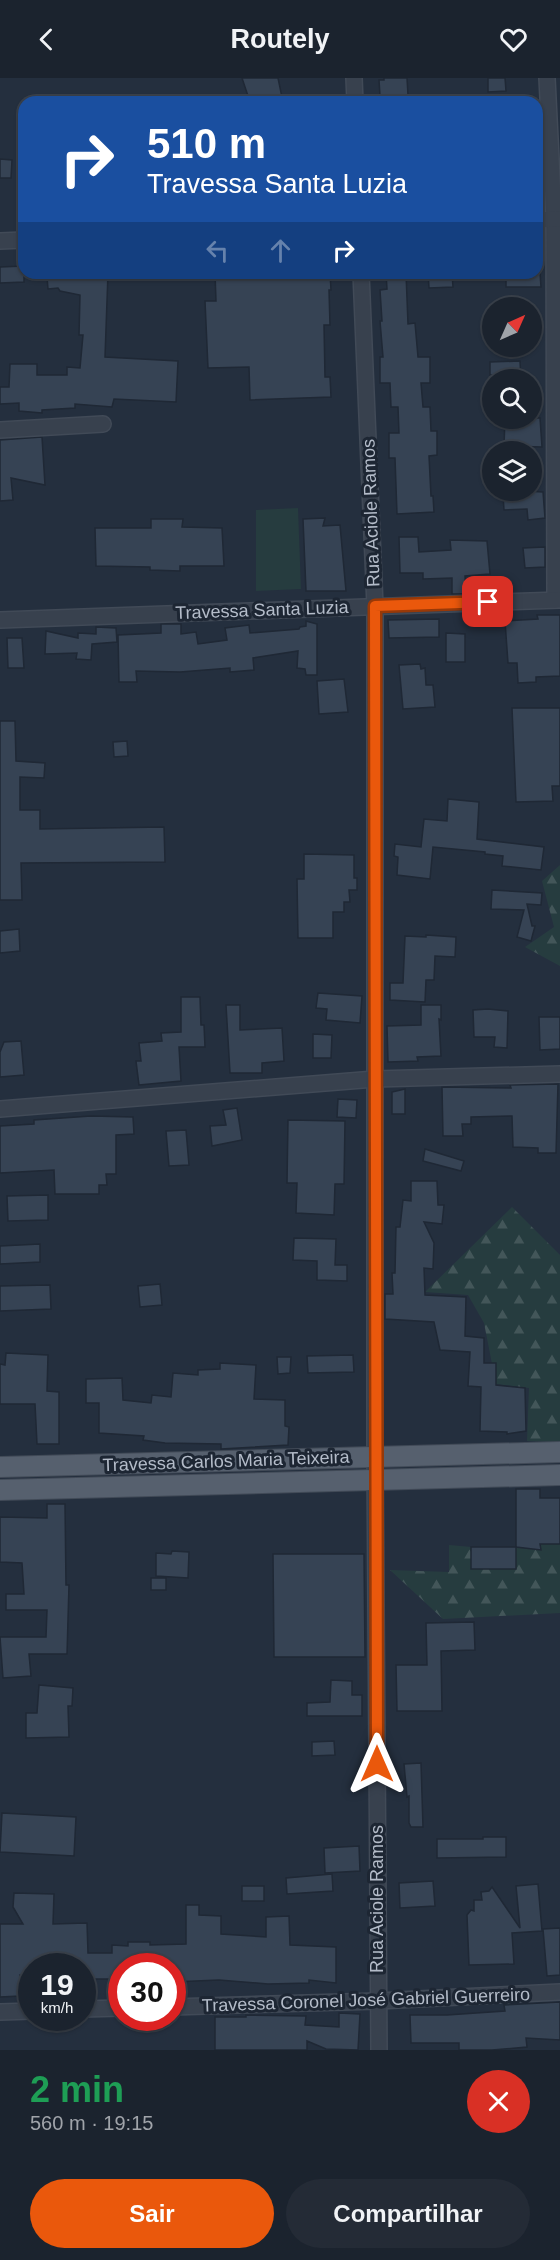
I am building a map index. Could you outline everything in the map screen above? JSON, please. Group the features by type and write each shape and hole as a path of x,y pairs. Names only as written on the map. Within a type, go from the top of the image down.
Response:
{"main road":[{"name":"Travessa Carlos Maria Teixeira","path":"0,1467 560,1452"},
{"name":"Travessa Carlos Maria Teixeira","path":"0,1490 560,1475"}],"street":[{"path":"354,78 355,96"},
{"path":"547,78 557,219 558,600"},
{"path":"0,241 18,240"},
{"name":"Rua Aciole Ramos","path":"361,279 375,606 375,1457 379,2050"},
{"path":"0,430 103,424"},
{"name":"Travessa Santa Luzia","path":"0,620 558,600"},
{"path":"0,1109 375,1079 560,1074"},
{"name":"Travessa Coronel José Gabriel Guerreiro","path":"186,2007 378,2001 560,1992"},
{"path":"0,2012 18,2011"}],"green space":[{"path":"298,508 301,589 256,591 256,510"},
{"path":"560,865 560,966 525,947 554,927 542,881"},
{"path":"512,1207 560,1255 560,1442 527,1441 529,1388 496,1384 484,1323 468,1295 425,1292"},
{"path":"540,1544 560,1544 560,1613 443,1619 390,1570 449,1572 449,1545 471,1547 471,1568 516,1568 516,1547 540,1550"}],"building":[{"path":"242,78 278,78 282,96 248,96"},
{"path":"384,78 407,78 408,95 380,96 379,80 384,80"},
{"path":"488,78 505,78 506,91 488,92"},
{"path":"0,159 12,160 11,178 0,178"},
{"path":"18,266 18,279 24,279 24,282 0,283 0,267"},
{"path":"47,279 108,279 105,357 178,361 176,402 114,399 112,407 75,404 75,408 42,410 42,413 19,411 19,403 0,404 0,387 9,387 10,364 37,364 37,375 67,375 67,367 80,368 83,335 79,335 80,295 60,291 58,288 48,289"},
{"path":"215,279 330,279 330,325 324,325 325,377 330,377 331,397 250,400 249,367 208,368 205,301 216,301"},
{"path":"386,279 406,279 408,324 415,323 418,357 430,357 430,383 421,383 423,407 430,407 431,431 437,431 437,455 429,456 434,512 397,514 395,458 389,458 389,433 399,433 398,407 391,407 390,383 380,383 380,357 383,357 380,290 387,289"},
{"path":"428,279 452,279 453,287 429,288"},
{"path":"506,279 540,279 541,287 506,287"},
{"path":"520,361 520,369 490,369 490,362"},
{"path":"505,429 541,429 542,441 504,441"},
{"path":"42,437 45,485 11,478 13,500 0,501 0,440"},
{"path":"543,492 545,518 528,520 527,509 504,510 503,501 542,501"},
{"path":"325,518 323,526 340,525 346,591 306,591 303,519"},
{"path":"151,519 183,519 182,527 222,528 224,566 180,566 180,571 150,570 150,567 96,566 95,528 151,528"},
{"path":"399,537 418,537 419,552 451,550 450,540 487,541 490,574 465,576 466,594 452,594 452,578 423,579 423,573 400,573"},
{"path":"545,547 545,567 525,568 523,548"},
{"path":"537,615 560,615 560,676 536,677 536,682 518,683 517,663 508,663 505,621 538,619"},
{"path":"439,619 439,637 389,638 388,620"},
{"path":"306,621 317,624 317,675 306,675 305,669 297,668 298,651 253,658 254,670 230,672 230,668 180,672 136,671 137,682 119,682 118,635 161,633 161,624 181,624 181,634 196,632 198,644 227,640 225,628 249,625 250,633 299,629 306,626"},
{"path":"96,627 116,628 117,642 92,644 91,660 76,659 77,653 45,654 46,631 78,638 78,633 96,634"},
{"path":"446,633 465,634 465,662 446,662"},
{"path":"7,638 22,638 24,668 8,668"},
{"path":"420,664 421,669 425,668 426,685 433,685 435,707 403,709 399,665"},
{"path":"344,679 348,712 319,714 317,681"},
{"path":"512,708 560,708 560,786 552,786 553,801 516,802"},
{"path":"0,721 15,721 16,761 45,763 44,778 20,777 20,810 40,810 40,829 164,827 165,862 21,863 22,900 0,900"},
{"path":"127,741 128,756 114,757 113,742"},
{"path":"448,799 479,802 477,839 544,847 541,870 502,866 503,856 485,854 485,852 433,847 430,879 397,875 398,857 394,856 395,844 421,847 424,819 447,821"},
{"path":"304,854 354,855 354,878 357,878 357,890 349,890 350,902 344,902 344,912 333,912 333,938 298,938 297,879 304,879"},
{"path":"492,890 542,893 541,905 527,904 532,926 535,926 531,941 517,937 524,910 491,909"},
{"path":"19,929 20,951 0,953 0,931"},
{"path":"426,935 456,937 455,957 435,956 434,980 426,980 425,1002 390,1000 390,983 403,983 405,936 426,937"},
{"path":"318,993 362,996 360,1023 326,1020 327,1009 316,1008"},
{"path":"181,997 200,997 205,1047 179,1047 181,1081 139,1085 136,1061 141,1061 139,1043 162,1041 161,1033 181,1032"},
{"path":"226,1005 240,1005 240,1030 282,1028 284,1061 262,1063 262,1073 230,1073"},
{"path":"421,1005 441,1005 441,1020 439,1019 441,1056 417,1057 418,1061 388,1062 387,1026 421,1025"},
{"path":"473,1010 508,1011 507,1048 494,1047 495,1037 474,1037"},
{"path":"539,1017 560,1017 560,1049 540,1050"},
{"path":"313,1034 332,1035 331,1058 313,1058"},
{"path":"21,1041 24,1075 0,1077 0,1052 4,1042"},
{"path":"558,1084 556,1153 538,1153 538,1148 513,1147 512,1116 471,1117 471,1124 462,1124 463,1136 443,1136 442,1087 511,1088 510,1085"},
{"path":"405,1089 405,1114 392,1114 392,1092"},
{"path":"338,1099 357,1100 356,1118 337,1117"},
{"path":"237,1108 242,1140 212,1146 210,1126 226,1125 223,1110"},
{"path":"91,1116 133,1117 134,1134 116,1135 116,1174 106,1174 107,1185 99,1185 99,1194 55,1194 54,1170 0,1173 0,1126 34,1124 34,1120"},
{"path":"288,1120 345,1121 344,1184 335,1184 334,1215 296,1213 297,1183 287,1183"},
{"path":"186,1130 189,1165 169,1166 166,1131"},
{"path":"425,1149 464,1161 461,1171 423,1161"},
{"path":"411,1181 437,1181 438,1205 444,1205 442,1224 424,1222 434,1243 433,1269 424,1268 425,1295 466,1297 465,1336 484,1338 484,1363 496,1363 496,1385 525,1388 526,1431 507,1434 507,1432 480,1431 481,1387 468,1386 470,1352 440,1350 434,1322 385,1319 385,1294 393,1294 392,1273 395,1273 396,1227 400,1227 403,1200 411,1201"},
{"path":"48,1195 48,1220 8,1221 7,1196"},
{"path":"294,1238 336,1239 335,1265 347,1265 347,1281 317,1280 317,1261 293,1260"},
{"path":"40,1244 40,1262 0,1264 0,1246"},
{"path":"160,1284 162,1305 140,1307 138,1286"},
{"path":"50,1285 51,1309 0,1311 0,1286"},
{"path":"6,1353 48,1355 47,1391 59,1392 59,1444 37,1444 35,1404 0,1404 0,1364 5,1365"},
{"path":"353,1355 354,1372 308,1373 307,1356"},
{"path":"277,1357 291,1357 290,1373 278,1374"},
{"path":"220,1363 256,1365 254,1399 285,1400 285,1426 289,1427 288,1445 221,1449 221,1444 165,1443 143,1440 144,1436 99,1433 99,1403 86,1403 86,1379 122,1378 123,1400 151,1403 152,1395 171,1397 173,1373 198,1375 198,1370 220,1369"},
{"path":"516,1489 540,1489 540,1498 560,1498 560,1544 540,1544 541,1550 516,1547"},
{"path":"47,1504 65,1504 66,1585 69,1585 67,1654 29,1654 31,1676 3,1678 0,1637 46,1637 47,1610 6,1610 6,1594 24,1594 22,1563 0,1562 0,1517 47,1518"},
{"path":"471,1547 516,1547 516,1569 471,1569"},
{"path":"172,1551 189,1552 188,1578 156,1576 156,1553 171,1554"},
{"path":"273,1554 364,1554 365,1657 274,1657"},
{"path":"151,1578 166,1578 166,1590 151,1590"},
{"path":"474,1622 475,1650 441,1651 442,1711 397,1711 396,1665 427,1665 426,1623"},
{"path":"331,1680 352,1681 352,1695 362,1695 362,1716 307,1716 307,1703 330,1702"},
{"path":"39,1685 73,1688 72,1706 68,1706 69,1737 26,1738 26,1713 37,1713"},
{"path":"334,1741 335,1755 312,1756 312,1742"},
{"path":"421,1763 423,1827 411,1827 404,1764"},
{"path":"2,1813 76,1817 74,1856 0,1852"},
{"path":"483,1837 506,1837 506,1857 437,1858 437,1839 483,1839"},
{"path":"359,1846 360,1871 325,1873 324,1848"},
{"path":"332,1874 333,1891 287,1894 286,1878"},
{"path":"433,1881 435,1906 400,1908 399,1883"},
{"path":"538,1884 542,1931 512,1933 514,1964 469,1965 467,1915 471,1910 474,1911 474,1900 482,1900 481,1892 489,1891 492,1887 520,1928 516,1886"},
{"path":"242,1886 264,1886 264,1901 242,1901"},
{"path":"14,1893 54,1894 53,1924 87,1923 88,1953 18,1953 18,1996 0,1997 0,1924 23,1924 13,1907"},
{"path":"186,1905 199,1905 199,1915 221,1916 221,1934 266,1937 266,1917 289,1916 290,1945 336,1947 336,1983 309,1980 309,1983 268,1984 219,1980 186,1981 186,1953 112,1953 112,1945 128,1946 128,1942 150,1942 150,1945 186,1944"},
{"path":"560,1928 560,1975 547,1976 543,1929"},
{"path":"96,1953 108,1953 108,1979 96,1979"},
{"path":"560,2002 560,2040 526,2038 527,2047 492,2050 459,2050 459,2043 411,2043 410,2015 505,2011 504,2005"},
{"path":"339,2013 360,2014 358,2050 326,2049 307,2041 307,2050 215,2050 215,2017 306,2016 305,2025 339,2027"}],"route":[{"path":"377,1764 375,606 488,602"}]}
